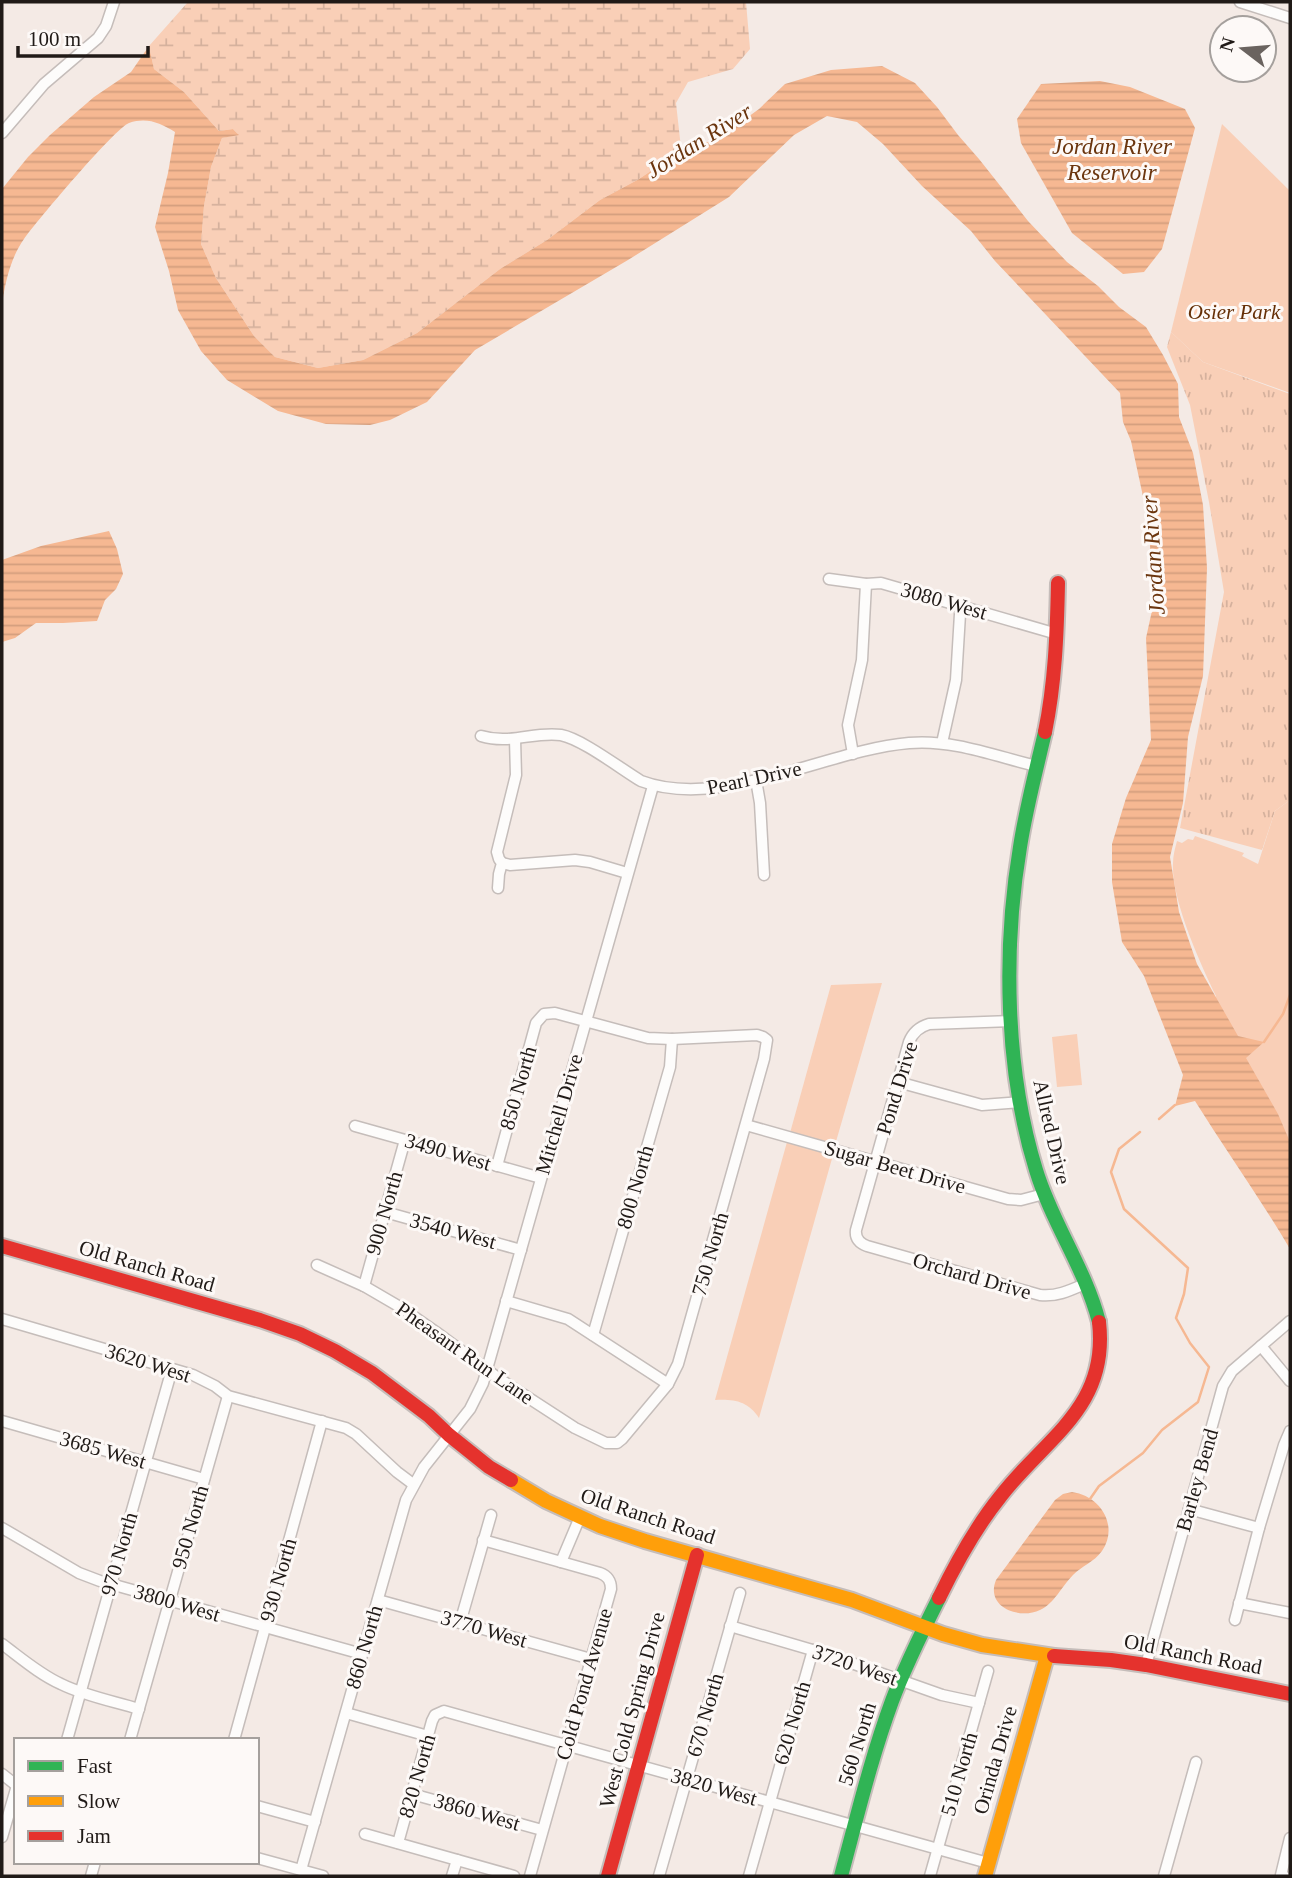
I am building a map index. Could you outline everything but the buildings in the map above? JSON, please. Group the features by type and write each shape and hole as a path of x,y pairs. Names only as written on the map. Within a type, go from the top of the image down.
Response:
{"street":[{"path":"2,134 44,84 99,37 106,26 114,2"},
{"path":"1240,2 1290,18"},
{"name":"3080 West","path":"829,579 866,584 881,583 1057,634"},
{"name":"Allred Drive","path":"925,1627 958,1561 990,1510 1010,1483 1075,1414 1093,1385 1100,1364 1102,1342 1097,1309 1044,1194 1021,1102 1012,1021 1011,954 1015,880 1052,693 1058,583"},
{"path":"853,754 848,730 861,668 866,584"},
{"path":"942,743 956,680 962,606"},
{"name":"Pearl Drive","path":"481,736 499,740 553,735 570,738 641,781 677,790 697,790 756,780 898,744 942,743 1036,766"},
{"path":"516,740 516,775 497,852 502,863 507,865 575,860 627,873"},
{"path":"756,780 764,875"},
{"name":"Mitchell Drive","path":"449,1435 475,1401 487,1370 653,786"},
{"path":"498,888 502,863"},
{"name":"850 North","path":"497,1166 536,1023 544,1014 555,1013 585,1021"},
{"path":"585,1021 648,1038 671,1039"},
{"name":"Pond Drive","path":"858,1240 856,1230 911,1037 920,1027 929,1024 1012,1021"},
{"name":"750 North","path":"611,1444 622,1439 668,1384 682,1354 767,1040 757,1035 671,1039"},
{"name":"800 North","path":"593,1335 670,1067 671,1039"},
{"path":"898,1082 982,1105 1021,1102"},
{"name":"Sugar Beet Drive","path":"746,1125 1009,1199 1021,1200 1044,1194"},
{"name":"3490 West","path":"355,1126 541,1178"},
{"name":"900 North","path":"364,1286 405,1140"},
{"name":"3540 West","path":"385,1212 521,1250"},
{"name":"Orchard Drive","path":"858,1240 867,1247 1040,1295 1058,1294 1087,1283"},
{"name":"Old Ranch Road","path":"2,1246 300,1334 372,1373 429,1416 489,1467 545,1501 632,1537 852,1600 982,1645 1046,1656 1146,1665 1290,1694"},
{"name":"Pheasant Run Lane","path":"317,1265 364,1286 418,1319 487,1370 575,1428 611,1444"},
{"path":"506,1301 568,1319 668,1384"},
{"name":"3620 West","path":"2,1320 193,1375 228,1396 341,1426 356,1434 414,1484"},
{"name":"Barley Bend","path":"1146,1665 1227,1378 1231,1371 1290,1321"},
{"path":"1261,1346 1290,1381"},
{"name":"970 North","path":"68,1738 172,1369"},
{"name":"950 North","path":"131,1738 228,1396"},
{"name":"3685 West","path":"2,1421 204,1479"},
{"name":"930 North","path":"235,1738 322,1421"},
{"path":"1236,1620 1259,1528 1290,1431"},
{"name":"860 North","path":"302,1870 403,1509 424,1467 449,1435"},
{"path":"1189,1509 1259,1528"},
{"path":"460,1623 491,1514"},
{"path":"561,1562 580,1517"},
{"name":"3800 West","path":"2,1528 79,1573 362,1654"},
{"name":"Cold Pond Avenue","path":"483,1540 600,1573 605,1575 611,1584 530,1876"},
{"name":"West Cold Spring Drive","path":"608,1876 696,1555"},
{"name":"670 North","path":"659,1876 740,1593"},
{"name":"3770 West","path":"378,1600 591,1659"},
{"path":"1239,1603 1290,1612"},
{"name":"3720 West","path":"730,1626 854,1663 942,1695 979,1703"},
{"name":"560 North","path":"841,1876 883,1726 925,1627"},
{"path":"2,1644 49,1678 81,1692 139,1709"},
{"name":"620 North","path":"749,1876 813,1650"},
{"name":"Orinda Drive","path":"986,1870 1046,1656"},
{"name":"510 North","path":"930,1876 988,1671"},
{"name":"3820 West","path":"440,1712 449,1712 938,1849 986,1870"},
{"name":"820 North","path":"398,1843 428,1736 435,1715 440,1712"},
{"path":"346,1713 428,1736"},
{"path":"1164,1876 1196,1762"},
{"path":"2,1837 14,1794"},
{"name":"3860 West","path":"412,1794 542,1830"},
{"path":"259,1807 315,1822"},
{"path":"365,1834 514,1876"},
{"path":"1282,1875 1290,1838"},
{"path":"259,1859 323,1876"},
{"path":"452,1876 457,1860"}],"green space":[{"path":"188,2 746,2 750,49 733,69 688,82 676,103 681,148 679,152 639,179 600,200 547,240 500,269 417,333 363,360 318,368 275,357 254,336 216,278 201,244 211,167 222,138 238,134 233,129 219,131 184,92 154,69 149,46"},
{"name":"Osier Park","path":"1222,124 1290,191 1290,393 1203,362 1171,332"},
{"path":"1171,332 1203,362 1290,394 1290,800 1275,811 1262,850 1180,828 1224,592 1190,405 1167,347"},
{"path":"1290,800 1290,1166 1211,1013 1216,996 1182,912 1173,863 1177,841 1182,843 1188,839 1193,840 1195,836 1244,853 1242,856 1258,864 1275,811"},
{"path":"882,983 835,1145 790,1133 831,985"},
{"path":"1077,1034 1082,1085 1057,1087 1052,1037"},
{"path":"787,1142 833,1155 759,1418 740,1402 715,1400"}],"water":[{"name":"Jordan River","path":"149,46 154,69 184,92 219,131 233,129 239,135 222,138 211,167 204,206 201,244 216,278 254,336 275,357 318,368 363,360 417,333 500,269 547,240 600,200 639,179 679,152 719,138 759,109 785,84 831,70 882,66 915,83 1028,221 1067,262 1146,327 1178,384 1179,417 1193,453 1203,505 1207,568 1203,676 1188,737 1183,803 1170,857 1179,912 1197,964 1238,1036 1264,1042 1246,1058 1278,1114 1290,1142 1290,1249 1195,1101 1175,1106 1183,1075 1144,976 1122,942 1112,882 1112,844 1126,798 1151,740 1146,638 1153,606 1149,524 1131,441 1123,422 1120,393 995,261 971,231 857,122 827,116 794,135 729,197 475,350 427,402 390,420 370,425 326,424 278,411 227,380 201,351 178,310 155,227 175,132 159,124 136,121 121,128 59,196 19,246 9,270 2,305 2,189 50,135 94,97 131,72"},
{"name":"Jordan River Reservoir","path":"1100,81 1130,87 1185,109 1195,128 1162,249 1144,272 1123,274 1072,233 1021,143 1017,119 1041,84"},
{"path":"109,531 123,574 116,589 105,600 97,621 36,623 15,638 2,642 2,560 41,546"},
{"path":"1072,1492 1091,1499 1104,1514 1109,1532 1102,1551 1073,1575 1045,1607 1032,1613 1006,1609 995,1597 996,1580 1055,1500"}],"waterway":[{"path":"1264,1042 1283,1014 1290,995"},
{"path":"1159,1119 1175,1105"},
{"path":"1090,1499 1099,1486 1143,1453 1162,1430 1198,1402 1209,1367 1190,1343 1176,1318 1184,1294 1188,1268 1124,1209 1111,1172 1119,1149 1140,1132"}],"traffic: fast":[{"path":"1045,732 1025,818 1015,886 1009,968 1013,1051 1018,1092 1036,1170 1086,1283 1099,1322"},
{"path":"841,1876 884,1722 908,1662 939,1598"}],"traffic: slow":[{"path":"511,1480 546,1501 600,1526 645,1541 852,1600 943,1634 982,1645 1054,1656"},
{"path":"985,1876 1047,1656"}],"traffic: jam":[{"path":"1045,732 1055,658 1058,583"},
{"path":"2,1246 300,1334 372,1373 429,1416 489,1467 511,1480"},
{"path":"939,1598 991,1509 1070,1420 1084,1400 1094,1377 1099,1352 1099,1322"},
{"path":"608,1876 697,1555"},
{"path":"1054,1656 1146,1665 1290,1694"}]}
